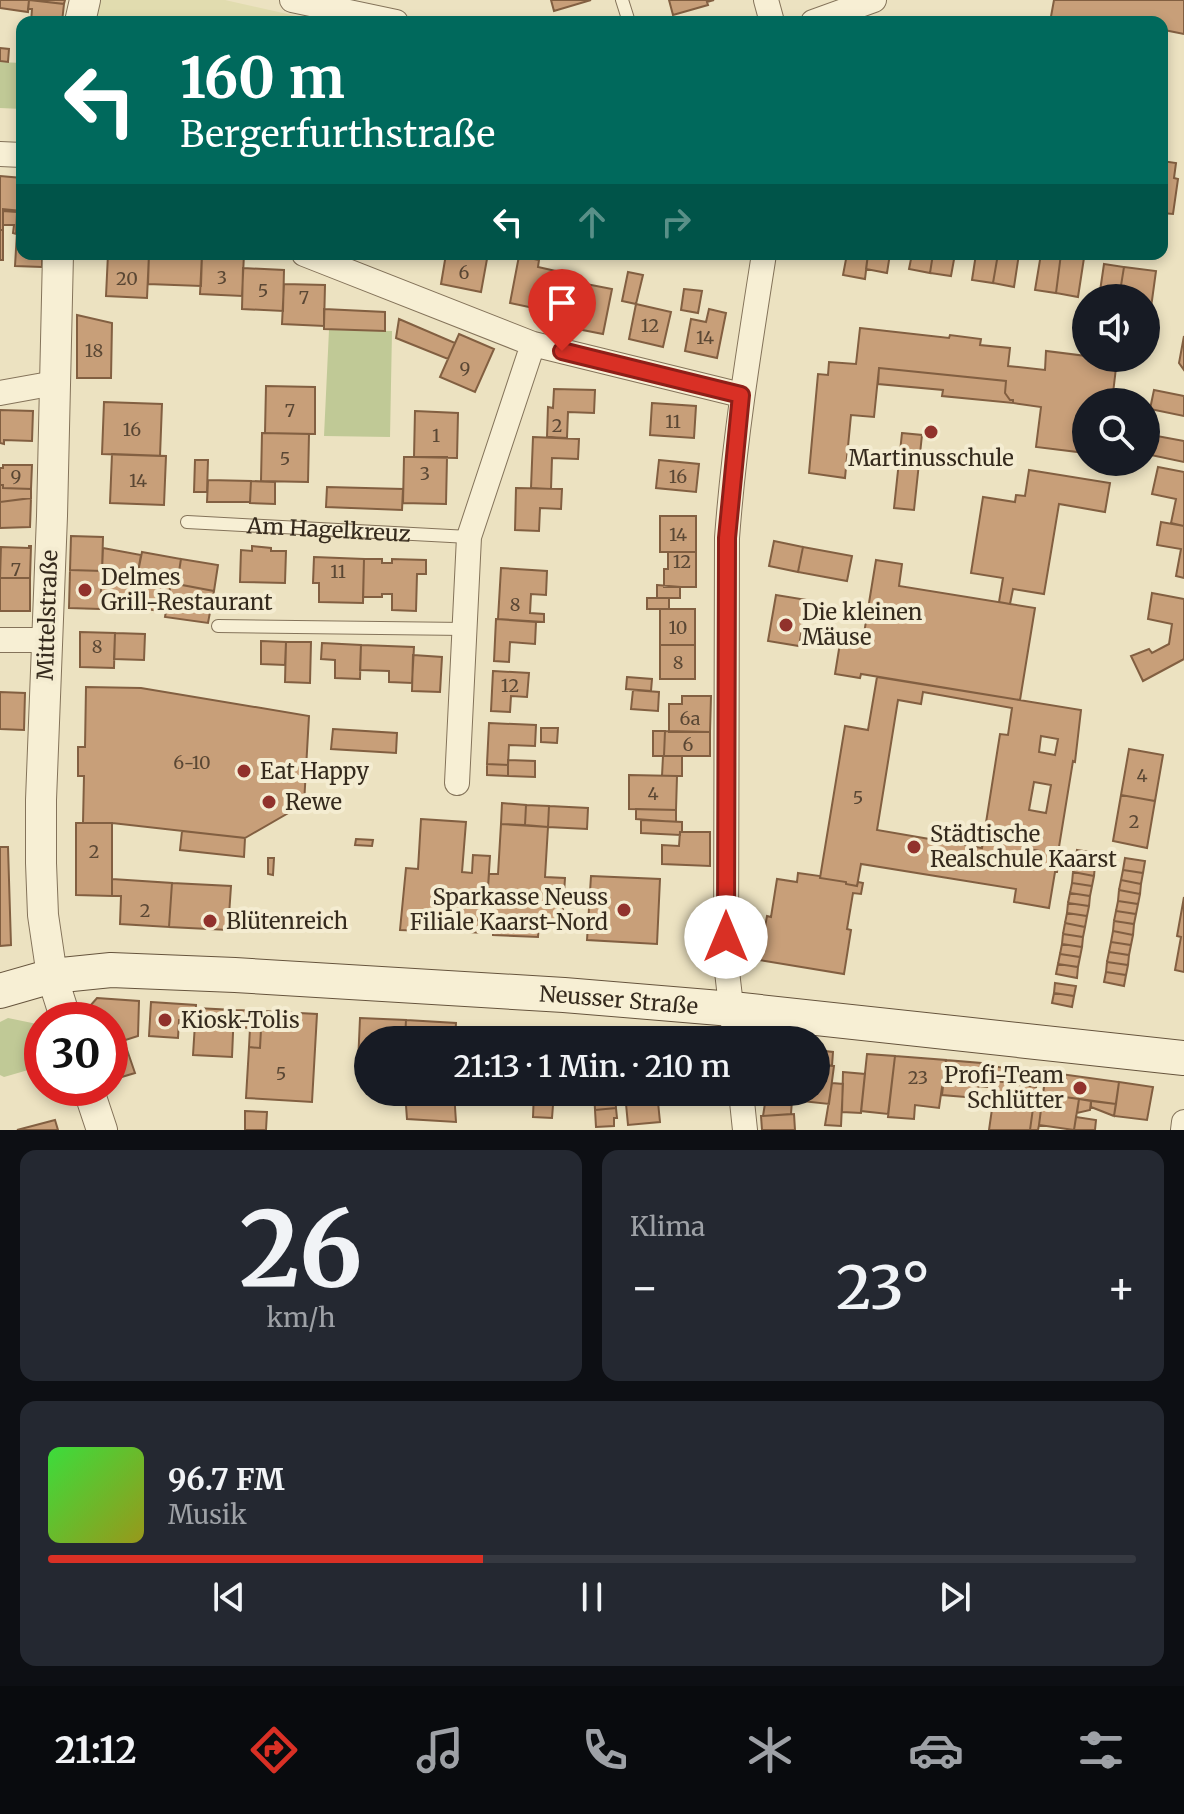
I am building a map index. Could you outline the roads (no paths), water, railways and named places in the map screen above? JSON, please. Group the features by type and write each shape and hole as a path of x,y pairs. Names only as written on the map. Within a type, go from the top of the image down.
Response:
{"main road":[{"name":"Neusser Straße","path":"0,991 52,976 145,970 564,995 733,1024 1184,1058"}],"street":[{"path":"292,0 383,16"},
{"path":"830,16 874,0"},
{"name":"Mittelstraße","path":"58,260 41,863 43,915 52,976 60,1002"},
{"path":"319,260 533,344 741,395"},
{"path":"733,1024 726,963 727,538 741,395 763,260"},
{"path":"457,783 469,537 533,344"},
{"path":"0,393 55,383"},
{"path":"0,640 46,640"},
{"path":"94,1106 102,1130"},
{"path":"742,1106 745,1130"},
{"path":"1183,1130 1184,1122"}],"lane":[{"name":"Am Hagelkreuz","path":"187,522 469,537"},
{"path":"218,626 465,629"}],"place":[{"name":"Martinusschule","path":"931,432"},
{"name":"Delmes Grill-Restaurant","path":"85,590"},
{"name":"Die kleinen Mäuse","path":"786,625"},
{"name":"Eat Happy","path":"244,771"},
{"name":"Rewe","path":"269,802"},
{"name":"Städtische Realschule Kaarst","path":"914,847"},
{"name":"Sparkasse Neuss Filiale Kaarst-Nord","path":"624,910"},
{"name":"Blütenreich","path":"210,921"},
{"name":"Kiosk-Tolis","path":"165,1020"},
{"name":"Profi-Team Schlütter","path":"1080,1088"}]}
